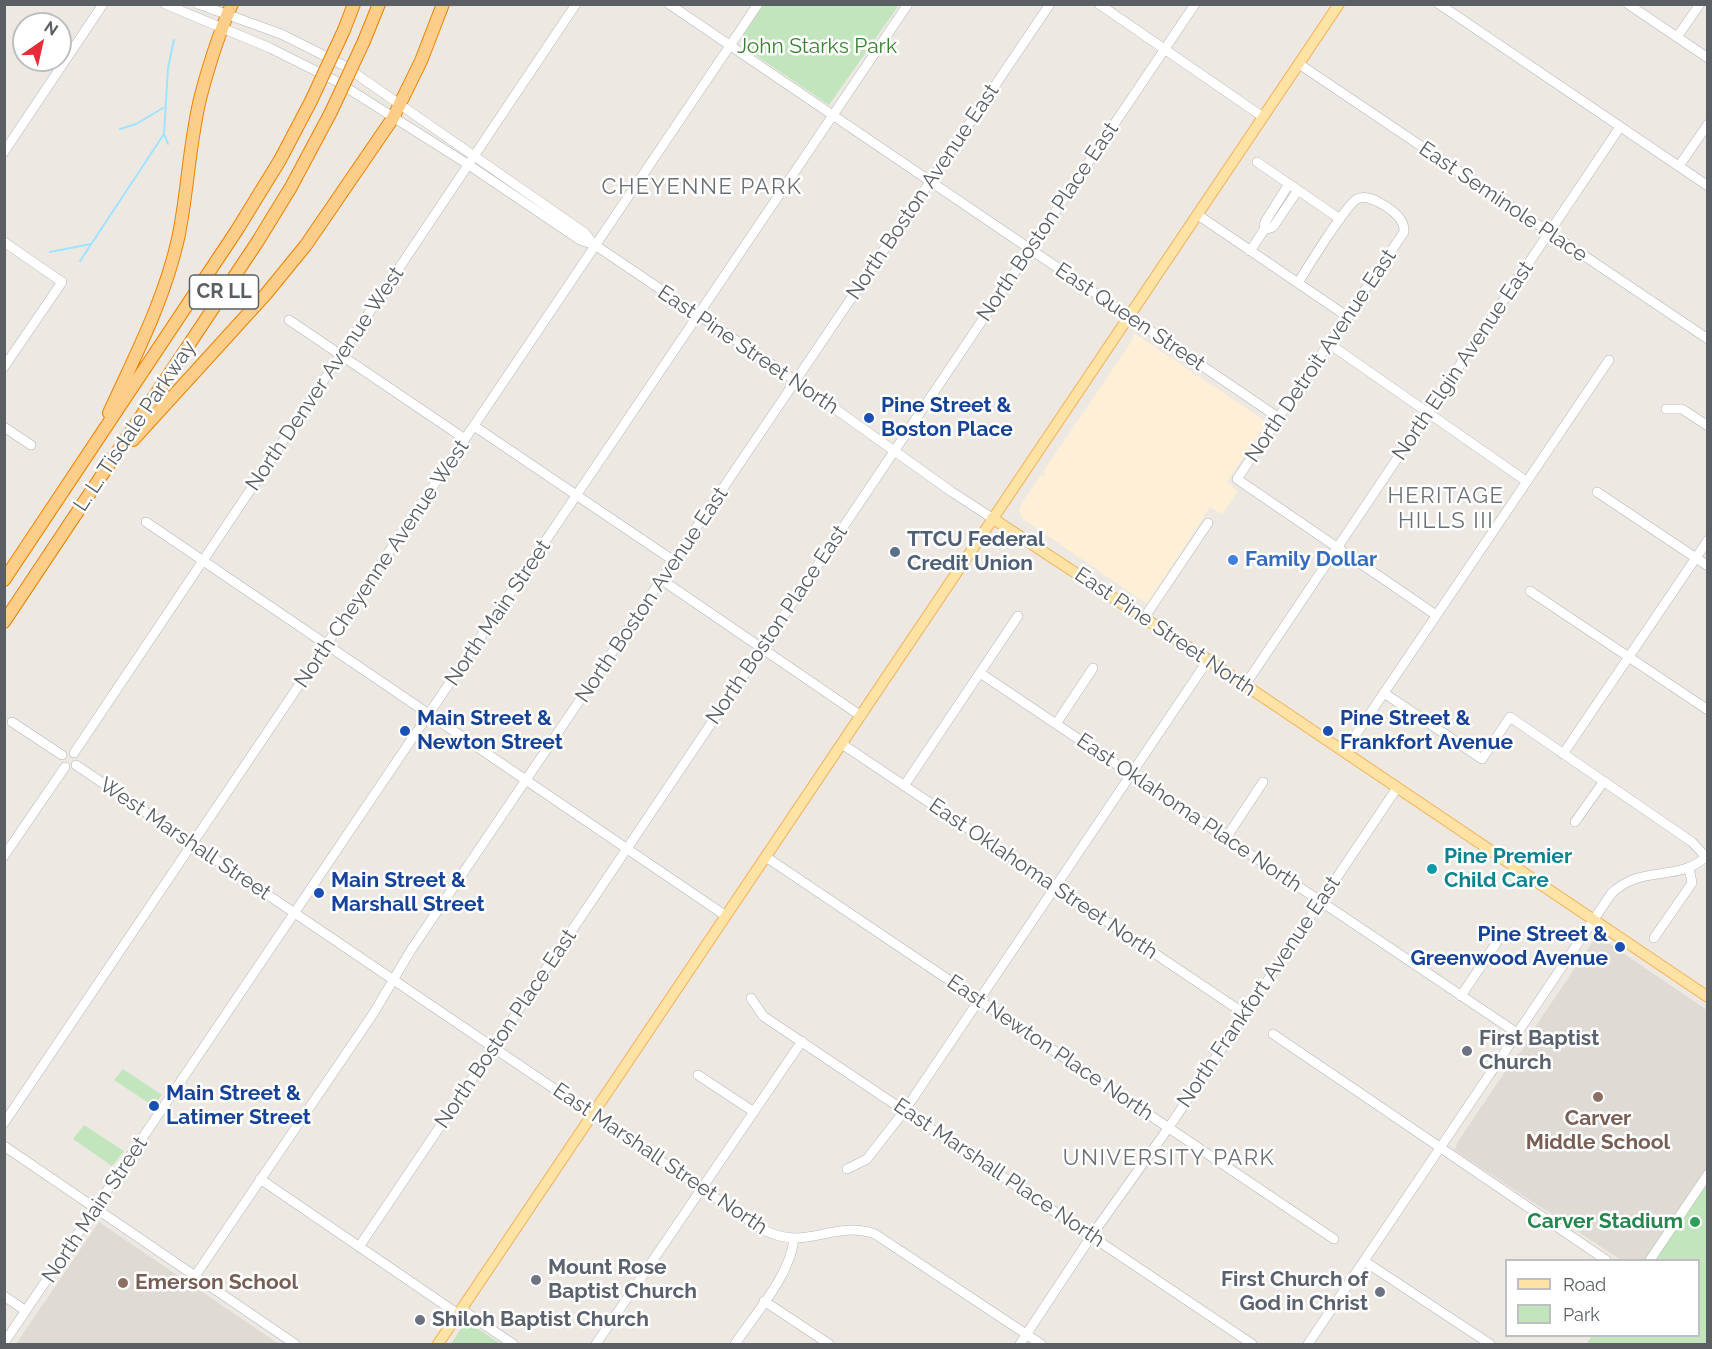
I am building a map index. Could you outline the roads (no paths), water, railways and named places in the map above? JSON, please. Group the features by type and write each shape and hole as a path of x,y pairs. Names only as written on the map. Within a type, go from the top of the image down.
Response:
{"highway":[{"name":"L. L. Tisdale Parkway","path":"4,580 237,230 271,175 310,101 354,4"},
{"name":"L. L. Tisdale Parkway","path":"4,622 264,232 331,112 379,4"},
{"path":"108,467 297,258 393,118 428,46 442,4"},
{"path":"95,444 152,322 170,269 184,207 201,96 230,9"}],"main road":[{"path":"438,1344 1339,4"},
{"name":"East Pine Street North","path":"992,518 1208,660 1707,997"}],"street":[{"path":"4,152 103,4"},
{"name":"East Pine Street North","path":"165,4 312,68 393,118 472,161"},
{"name":"East Pine Street North","path":"198,4 230,9 343,65 580,240 595,245 796,381 992,518"},
{"name":"North Denver Avenue West","path":"74,753 576,4"},
{"name":"East Queen Street","path":"669,4 1279,418"},
{"name":"North Cheyenne Avenue West","path":"4,1123 758,4"},
{"name":"North Main Street","path":"4,1343 908,4"},
{"name":"North Boston Avenue East","path":"195,1276 373,1014 411,950 1050,4"},
{"path":"1098,4 1263,117"},
{"name":"North Boston Place East","path":"359,1247 1195,4"},
{"path":"1440,4 1707,186"},
{"path":"1628,4 1707,58"},
{"path":"1677,37 1700,4"},
{"name":"East Seminole Place","path":"1299,64 1707,339"},
{"path":"1679,166 1707,123"},
{"name":"North Elgin Avenue East","path":"1245,685 1620,127"},
{"path":"1257,162 1340,219 1298,283"},
{"path":"1250,251 1264,230 1264,222 1289,184"},
{"path":"1264,230 1273,227 1298,190"},
{"name":"North Detroit Avenue East","path":"1336,548 1237,479 1404,232 1402,221 1394,212 1366,197 1356,199 1340,219"},
{"path":"1198,215 1348,317"},
{"path":"4,242 62,282 4,367"},
{"path":"290,320 465,439"},
{"path":"1328,344 1526,481"},
{"path":"1344,752 1610,360"},
{"path":"1666,409 1682,409 1707,426"},
{"path":"474,426 674,561"},
{"path":"4,427 31,445"},
{"path":"1597,492 1707,566"},
{"path":"146,522 726,916"},
{"path":"1144,618 1208,524"},
{"path":"1563,754 1707,540"},
{"path":"1336,548 1436,615"},
{"path":"662,580 861,716"},
{"path":"1530,591 1707,710"},
{"path":"904,786 1018,616"},
{"path":"847,1169 867,1159 905,1110 1208,660"},
{"path":"1056,724 1093,668"},
{"name":"East Oklahoma Place North","path":"980,673 1517,1033"},
{"path":"1308,1344 1611,894 1629,880 1647,874 1685,869 1707,856 1692,842 1510,717 1482,759 1384,693"},
{"path":"12,723 62,755"},
{"name":"East Oklahoma Street North","path":"842,744 1245,1014"},
{"path":"62,755 68,752 74,753 77,757 76,765 70,768 65,767"},
{"path":"62,755 61,761 65,767"},
{"name":"West Marshall Street","path":"76,765 295,913"},
{"path":"4,856 65,767"},
{"path":"1575,822 1604,781"},
{"path":"1227,838 1263,782"},
{"name":"North Frankfort Avenue East","path":"1020,1344 1397,788"},
{"name":"East Newton Place North","path":"766,857 1334,1239"},
{"path":"1654,938 1692,883 1685,869"},
{"name":"East Marshall Street North","path":"295,913 767,1232 794,1239 805,1239 843,1229 875,1234 1041,1344"},
{"path":"1461,996 1497,942"},
{"name":"East Marshall Place North","path":"751,998 764,1016 1252,1344"},
{"path":"1273,1034 1605,1259"},
{"path":"596,1344 802,1041"},
{"path":"698,1075 754,1112"},
{"path":"4,1146 295,1344"},
{"path":"1651,1259 1707,1174"},
{"path":"260,1179 359,1247 513,1344"},
{"path":"735,1344 787,1267 793,1252 794,1239"},
{"path":"1364,1261 1490,1344"},
{"path":"4,1296 26,1311"},
{"path":"764,1301 829,1344"}],"waterway":[{"path":"80,261 164,134 168,68 174,40"},
{"path":"120,129 136,124 163,108"},
{"path":"164,134 168,144"},
{"path":"50,252 91,244"}],"place":[{"name":"Pine Street & Boston Place","path":"869,418"},
{"name":"TTCU Federal Credit Union","path":"895,552"},
{"name":"Family Dollar","path":"1233,560"},
{"name":"Main Street & Newton Street","path":"405,731"},
{"name":"Pine Street & Frankfort Avenue","path":"1328,731"},
{"name":"Pine Premier Child Care","path":"1432,869"},
{"name":"Main Street & Marshall Street","path":"319,893"},
{"name":"Pine Street & Greenwood Avenue","path":"1620,947"},
{"name":"First Baptist Church","path":"1467,1051"},
{"name":"Carver Middle School","path":"1598,1097"},
{"name":"Main Street & Latimer Street","path":"154,1106"},
{"name":"Carver Stadium","path":"1695,1222"},
{"name":"Mount Rose Baptist Church","path":"536,1280"},
{"name":"Emerson School","path":"123,1283"},
{"name":"First Church of God in Christ","path":"1380,1292"},
{"name":"Shiloh Baptist Church","path":"420,1320"}],"district":[{"name":"CHEYENNE PARK","path":"702,187"},
{"name":"HERITAGE HILLS III","path":"1446,508"},
{"name":"UNIVERSITY PARK","path":"1169,1158"}],"park label":[{"name":"John Starks Park","path":"817,47"}]}
